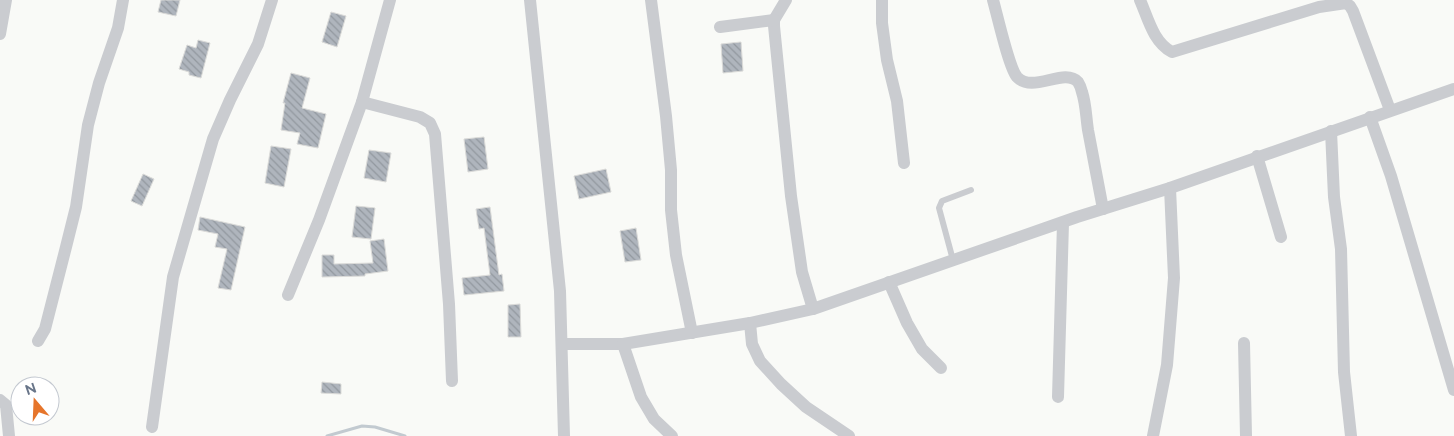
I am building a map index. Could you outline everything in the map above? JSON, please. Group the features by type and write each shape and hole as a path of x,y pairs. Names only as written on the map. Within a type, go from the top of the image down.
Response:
{"street":[{"path":"0,34 6,0"},
{"path":"38,341 45,329 74,215 88,125 99,83 118,28 123,0"},
{"path":"152,427 174,277 214,139 230,100 258,44 272,0"},
{"path":"288,296 319,220 362,102 390,0"},
{"path":"530,0 560,291 564,436"},
{"path":"651,0 667,125 671,170 671,210 676,255 692,333"},
{"path":"786,0 774,20 791,196 802,272 813,309"},
{"path":"882,0 882,24 887,60 897,101 904,163"},
{"path":"993,0 1011,65 1016,76 1024,82 1037,83 1074,78 1080,84 1103,209"},
{"path":"1140,0 1157,38 1163,47 1172,52 1318,3 1346,3 1350,6 1390,110"},
{"path":"720,27 774,20"},
{"path":"562,344 623,344 750,323 813,309 1454,89"},
{"path":"362,102 420,117 430,123 435,134 449,304 452,381"},
{"path":"1370,117 1393,185 1454,390"},
{"path":"1332,131 1334,197 1341,249 1344,372 1351,436"},
{"path":"1257,156 1281,237"},
{"path":"1153,436 1167,365 1174,278 1170,188"},
{"path":"1058,398 1063,222"},
{"path":"889,282 907,323 922,349 942,368"},
{"path":"750,323 752,344 760,361 806,407 849,436"},
{"path":"1244,343 1246,436"},
{"path":"623,344 641,397 654,419 672,436"},
{"path":"0,400 6,405 9,436"}],"lane":[{"path":"953,260 939,208 940,204 942,201 971,190"}],"building":[{"path":"161,0 180,0 176,16 158,12"},
{"path":"331,12 346,16 337,47 322,42"},
{"path":"198,40 210,43 201,78 189,75 189,72 179,69 187,45 196,48"},
{"path":"741,42 743,71 723,73 721,44"},
{"path":"291,73 310,78 302,108 326,114 318,148 297,144 300,133 281,130 285,103 283,103"},
{"path":"484,137 488,169 468,172 464,139"},
{"path":"271,146 291,149 284,187 265,183"},
{"path":"369,150 391,153 386,182 364,178"},
{"path":"606,169 611,192 579,199 574,176"},
{"path":"143,174 154,179 142,206 131,201"},
{"path":"356,206 375,208 371,239 352,237"},
{"path":"490,207 499,275 502,274 504,291 464,295 462,278 490,275 484,228 479,229 476,209"},
{"path":"200,217 245,227 231,290 218,288 227,249 215,247 218,234 198,230"},
{"path":"636,228 641,260 625,262 620,231"},
{"path":"384,239 388,271 365,274 365,276 322,277 322,255 334,255 334,264 373,263 370,241"},
{"path":"520,304 521,337 508,337 508,305"},
{"path":"322,382 341,384 341,394 321,393"}],"waterway":[{"path":"327,436 362,426 375,427 405,436"}]}
